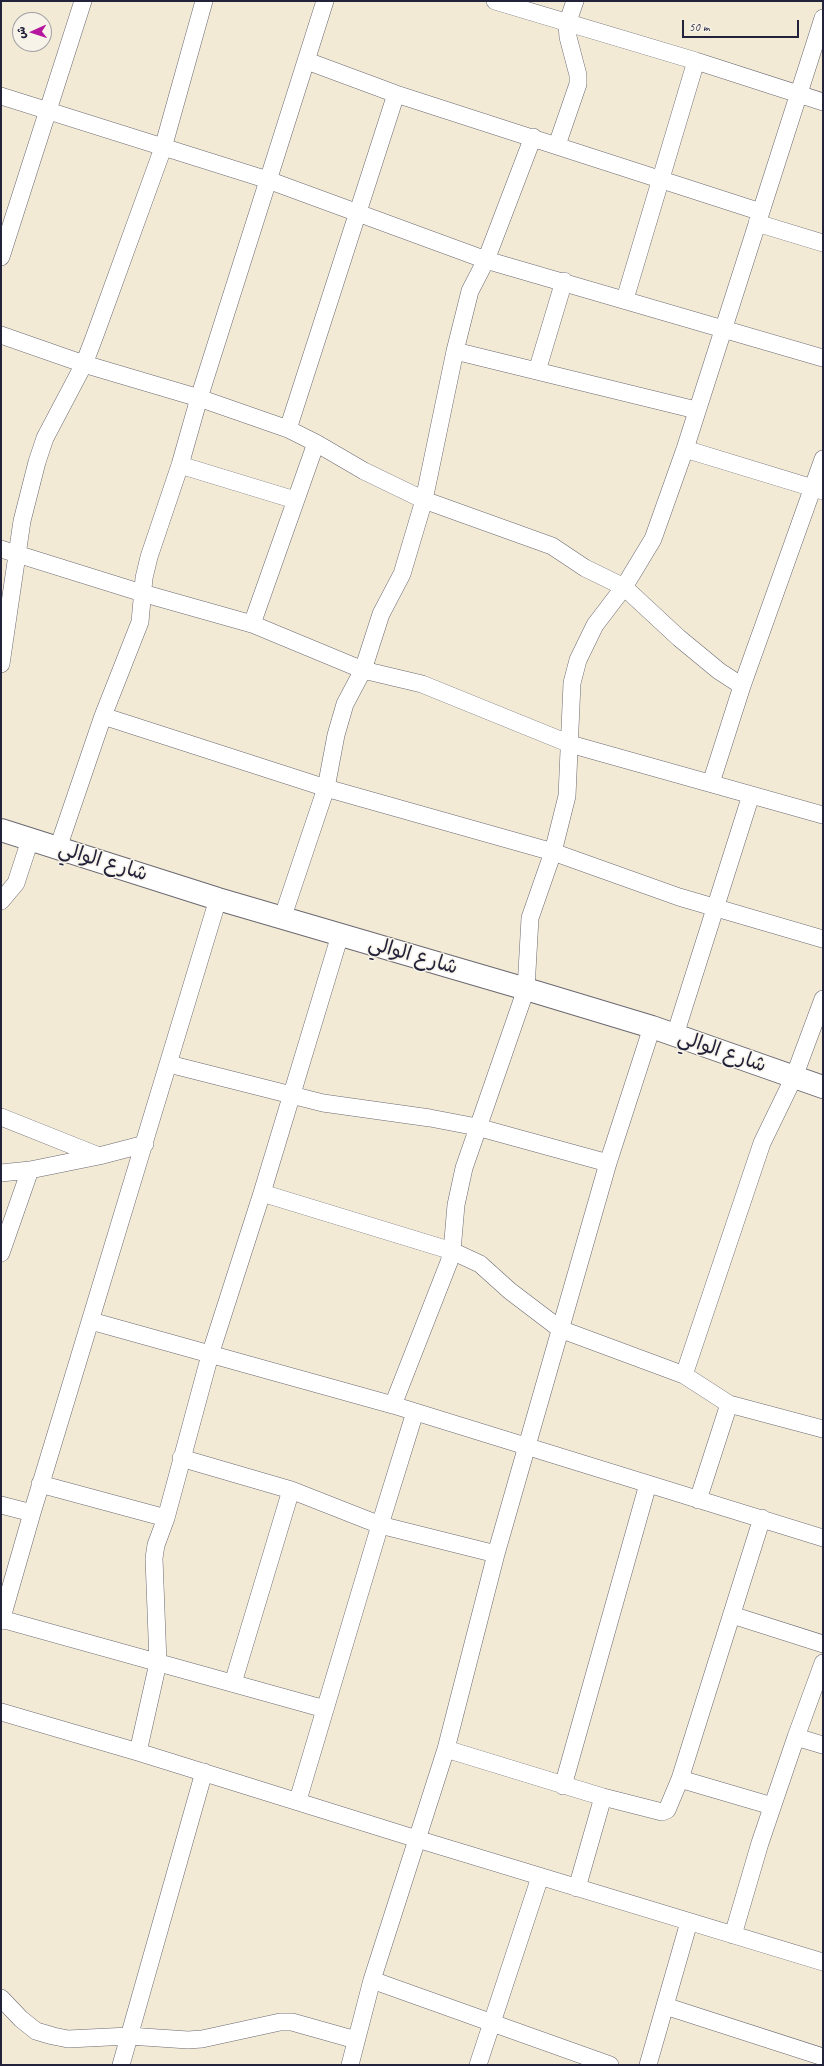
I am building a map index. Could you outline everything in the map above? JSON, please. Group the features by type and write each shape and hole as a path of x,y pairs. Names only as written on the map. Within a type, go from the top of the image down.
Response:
{"main road":[{"name":"شارع الوالي","path":"1,830 282,919 526,988 652,1027 823,1087"}],"street":[{"path":"1,257 84,1"},
{"path":"1,664 9,552 45,438 84,364 162,148 204,1"},
{"path":"58,848 103,716 140,622 142,593 147,562 180,465 199,398 325,1"},
{"path":"495,1 567,24 696,61 823,102"},
{"path":"557,145 578,84 578,75 570,47 567,24 575,1"},
{"path":"393,1405 445,1276 452,1251 457,1199 464,1168 526,988 530,918 553,852 567,796 572,683 578,660 595,625 624,586 653,539 685,450 696,410 724,328 823,18"},
{"path":"307,61 396,94 533,137 661,181 823,243"},
{"path":"625,299 696,61"},
{"path":"288,429 396,94"},
{"path":"1,96 162,148 268,180 486,260 564,281 823,358"},
{"path":"282,919 326,788 336,735 345,704 362,670 382,614 402,574 424,500 455,351 470,291 486,260 533,137"},
{"path":"537,371 564,281"},
{"path":"1,335 84,364 199,398 288,429 316,443 364,471 424,500 552,546 585,568 624,586 679,638 719,671 742,686"},
{"path":"455,351 696,410"},
{"path":"252,624 316,443"},
{"path":"685,450 818,490"},
{"path":"711,783 742,686 818,490 823,459"},
{"path":"180,465 295,500"},
{"path":"9,552 142,593 252,624 362,670 422,684 570,744 823,815"},
{"path":"103,716 326,788 553,852 716,908 823,939"},
{"path":"675,1035 751,795"},
{"path":"1,901 16,883 30,840"},
{"path":"218,899 145,1144 40,1484 1,1620 325,1709"},
{"path":"138,1752 158,1663 154,1558 210,1355 262,1193 340,935"},
{"path":"684,1375 762,1142 794,1077 823,999"},
{"path":"350,2065 372,1980 446,1749 496,1554 608,1163 652,1027"},
{"path":"169,1064 323,1103 430,1118 477,1127 608,1163"},
{"path":"1,1117 99,1156"},
{"path":"1,1174 30,1170 99,1156 145,1144"},
{"path":"1,1253 30,1170"},
{"path":"262,1193 452,1251 480,1264 510,1291 560,1329 684,1375 729,1404 823,1429"},
{"path":"91,1321 393,1405 823,1538"},
{"path":"698,1500 729,1404"},
{"path":"298,1800 415,1412"},
{"path":"181,1458 291,1490 380,1525 496,1554"},
{"path":"40,1484 166,1518"},
{"path":"563,1786 648,1484"},
{"path":"233,1683 291,1490"},
{"path":"1,1505 32,1513"},
{"path":"446,1749 563,1786 662,1812 667,1810 670,1806 680,1779 762,1518"},
{"path":"732,1615 823,1644"},
{"path":"733,1935 772,1806 823,1663"},
{"path":"1,1712 298,1800 416,1839 823,1962"},
{"path":"796,1737 823,1746"},
{"path":"122,2065 204,1772"},
{"path":"680,1779 772,1806"},
{"path":"577,1888 603,1797"},
{"path":"478,2065 540,1876"},
{"path":"648,2065 689,1922"},
{"path":"372,1980 610,2065"},
{"path":"1,1998 21,2019 36,2030 68,2039 129,2036 175,2041 195,2039 280,2022 292,2022 356,2040"},
{"path":"665,2006 823,2057"}]}
